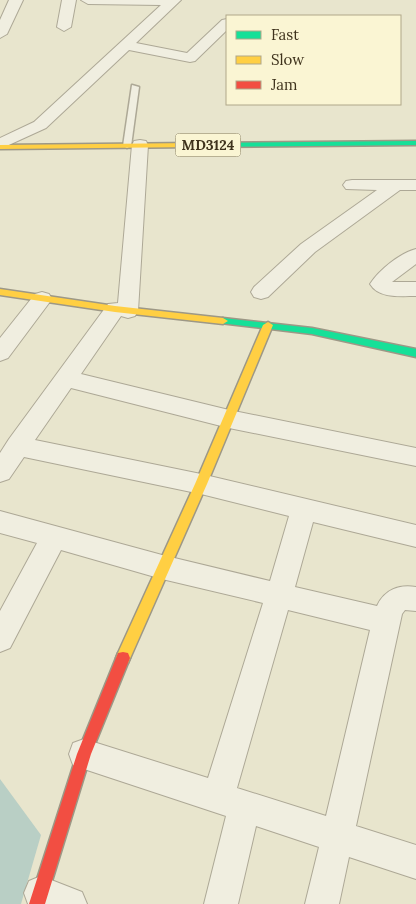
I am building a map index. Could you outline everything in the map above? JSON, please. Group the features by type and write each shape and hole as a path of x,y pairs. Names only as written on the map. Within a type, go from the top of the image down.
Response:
{"street":[{"path":"0,34 16,0"},
{"path":"64,27 69,0"},
{"path":"88,0 173,1"},
{"path":"109,16 115,0"},
{"path":"0,146 40,125 173,1"},
{"path":"126,44 190,58 226,24"},
{"name":"MD3124","path":"0,146 416,143"},
{"path":"0,472 65,378 121,310 134,146"},
{"path":"352,185 416,184"},
{"path":"261,292 308,248 396,185"},
{"path":"416,255 383,279 380,284 395,290 416,289"},
{"path":"0,292 121,310 312,331 416,354"},
{"path":"0,353 42,299"},
{"path":"49,900 84,754 162,567 201,484 268,325"},
{"path":"65,378 229,419 416,457"},
{"path":"17,446 201,484 416,536"},
{"path":"221,904 231,801 279,595 304,509"},
{"path":"0,522 162,567 386,621"},
{"path":"0,639 54,537"},
{"path":"322,904 389,610 395,600 404,596 416,599"},
{"path":"84,754 416,862"}],"lane":[{"path":"134,146 135,87"}],"shaded area":[{"path":"0,779 41,835 21,904 0,904"}],"traffic: fast":[{"path":"194,145 416,143"},
{"path":"223,321 312,331 416,353"}],"traffic: slow":[{"path":"0,147 194,145"},
{"path":"0,292 115,309 223,321"},
{"path":"123,658 201,484 268,325"}],"traffic: jam":[{"path":"37,904 84,754 123,658"}]}
